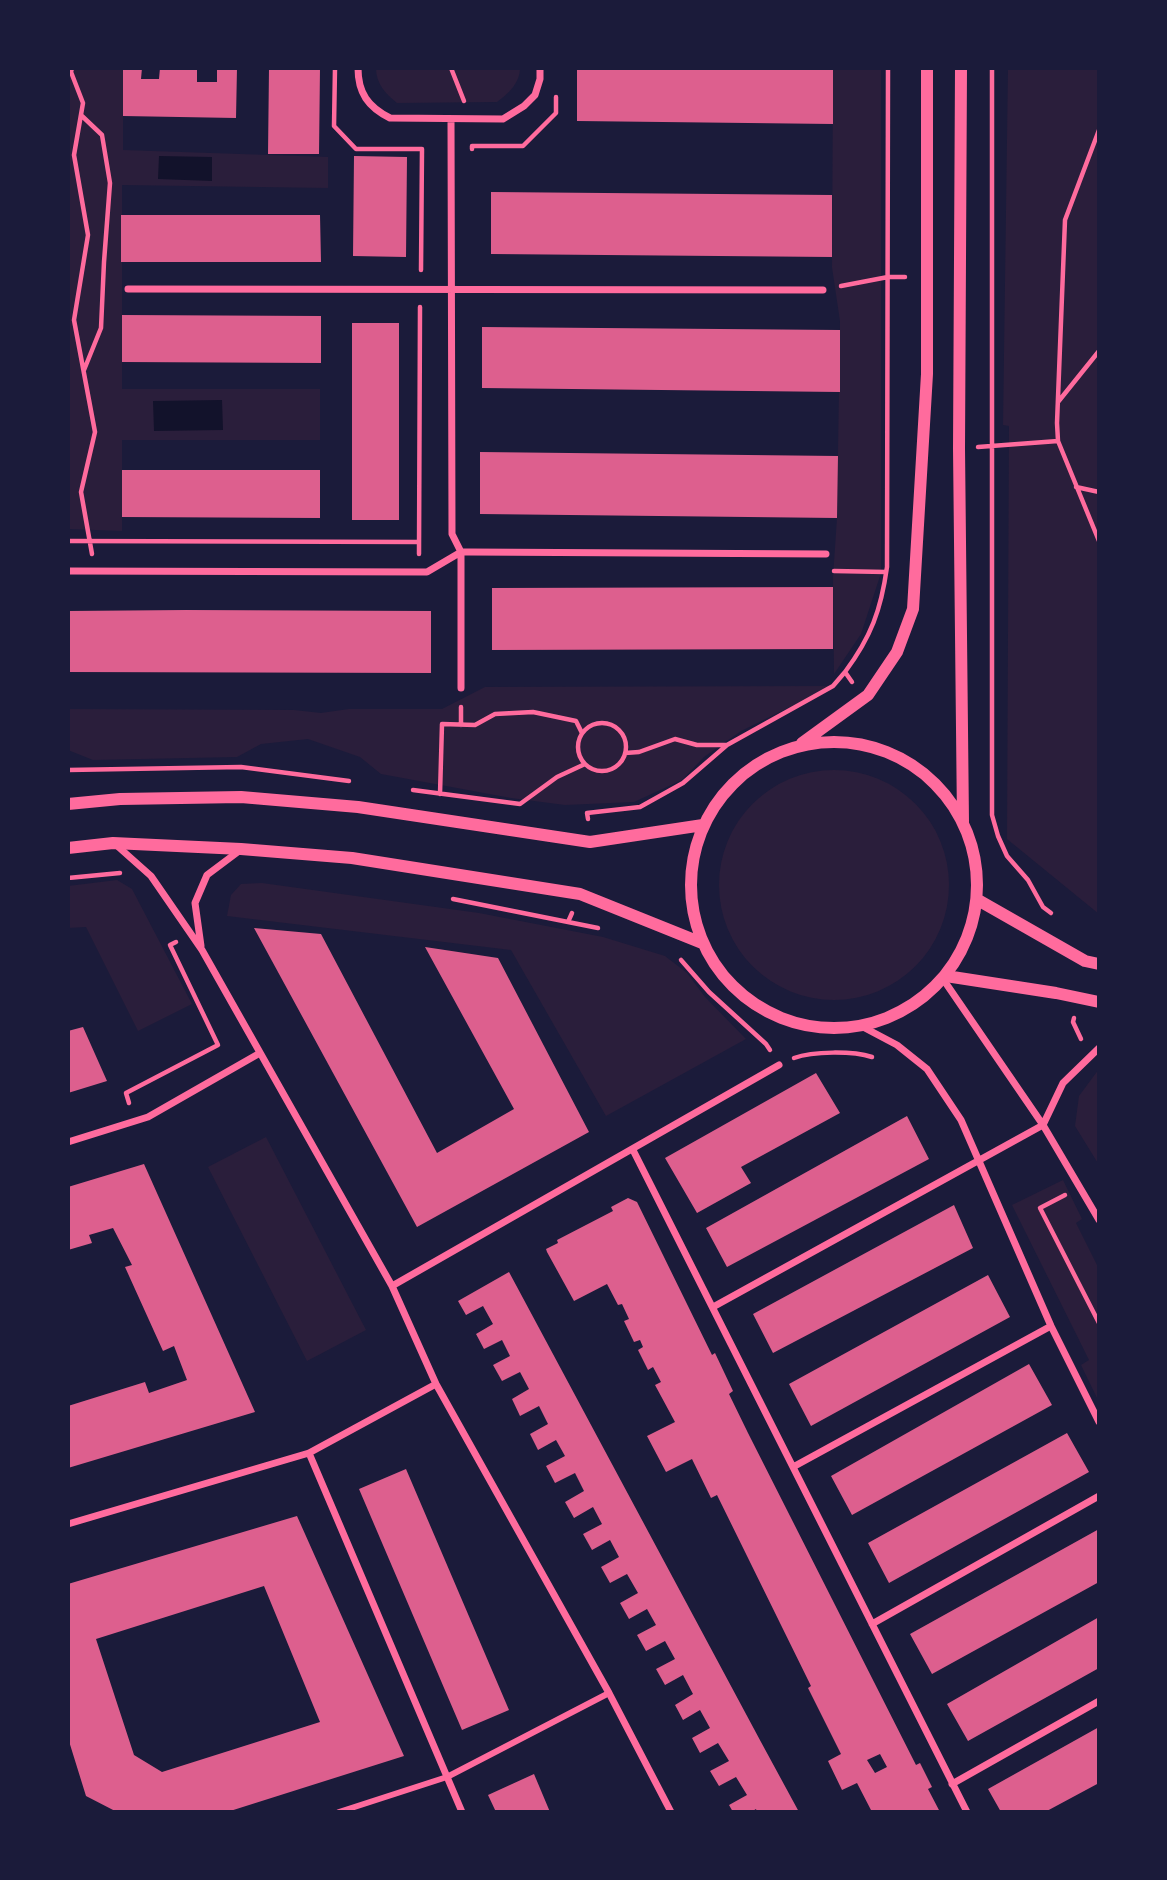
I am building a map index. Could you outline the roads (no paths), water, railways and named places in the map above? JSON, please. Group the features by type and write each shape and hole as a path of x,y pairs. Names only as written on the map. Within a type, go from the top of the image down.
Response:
{"street":[{"path":"358,68 358,84 365,100 390,118 503,120 535,95 540,68"},
{"path":"800,745 848,741 896,755 935,783 963,822 976,860 978,900 968,940 945,978 909,1008 863,1027 814,1028 768,1013 729,984 702,943 691,904 691,863 703,825 727,789 760,761 800,745 868,695 897,652 913,609 927,374 927,68"},
{"path":"961,68 959,448 963,822"},
{"path":"451,119 452,534 461,552 461,688"},
{"path":"128,289 823,290"},
{"path":"68,571 427,572 461,552 823,554"},
{"path":"68,804 120,799 241,797 358,807 590,842 703,825"},
{"path":"68,848 113,843 352,858 580,894 702,943"},
{"path":"113,843 151,876 202,950 392,1286 436,1384 609,1693 671,1812"},
{"path":"202,950 195,903 207,875 241,849"},
{"path":"978,900 1085,961 1099,964"},
{"path":"945,978 1056,993 1099,1002"},
{"path":"945,978 1043,1125 1099,1220"},
{"path":"863,1027 897,1045 927,1069 961,1120 1051,1326 1099,1422"},
{"path":"713,1307 1043,1125 1063,1083 1099,1048"},
{"path":"68,1142 148,1117 260,1053"},
{"path":"392,1286 779,1065"},
{"path":"633,1150 967,1812"},
{"path":"793,1467 1051,1326"},
{"path":"68,1524 309,1453 436,1384"},
{"path":"309,1453 462,1812"},
{"path":"872,1624 1099,1496"},
{"path":"340,1812 447,1777 609,1693"},
{"path":"953,1784 1099,1701"}]}
